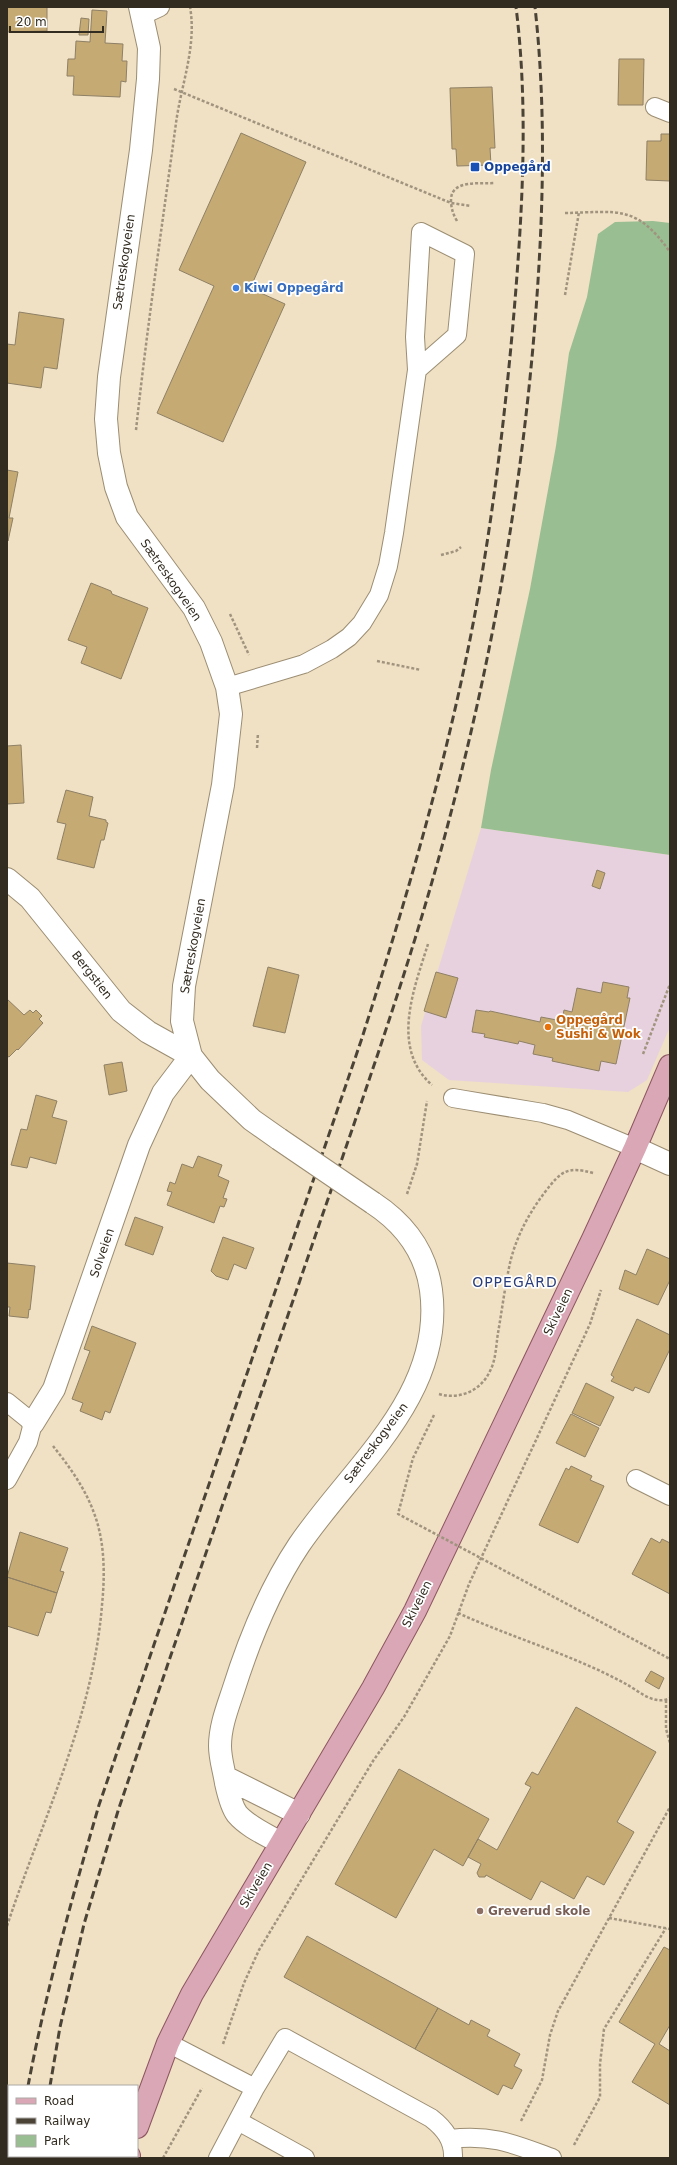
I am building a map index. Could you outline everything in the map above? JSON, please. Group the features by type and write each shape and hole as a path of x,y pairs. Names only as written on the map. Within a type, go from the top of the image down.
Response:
{"main road":[{"name":"Skiveien","path":"138,2124 168,2043 192,1994 373,1688 415,1611 635,1148 670,1066"}],"street":[{"name":"Sætreskogveien","path":"147,10 149,48 148,79 141,150 109,377 106,419 109,453 116,487 128,517 194,608 211,642 227,687 231,714 223,786 184,986 182,1021 191,1056 210,1080 236,1105 279,1139 373,1203 395,1220 413,1241 424,1261 430,1282 433,1312 432,1330 427,1356 417,1384 390,1427 317,1520 298,1547 271,1593 240,1667 223,1724 220,1746 222,1768 228,1793 236,1813 246,1822 281,1843"},
{"name":"Bergstien","path":"7,879 30,898 121,1011 148,1032 191,1056"},
{"name":"Solveien","path":"33,1423 54,1389 139,1145 163,1093 191,1056"},
{"path":"635,1148 670,1164"},
{"path":"225,1777 298,1814"}],"lane":[{"path":"227,687 304,664 332,649 349,637 362,623 379,596 388,566 394,533 417,370 415,337 421,232 465,254 457,335 417,370"},
{"path":"453,1098 556,1116 635,1148"},
{"path":"7,1402 33,1423 28,1442 7,1480"},
{"path":"636,1480 670,1496"},
{"path":"218,2158 255,2088 285,2038 431,2118 442,2127 450,2140 453,2158"},
{"path":"168,2043 255,2088"},
{"path":"238,2120 305,2158"},
{"path":"450,2140 473,2136 509,2142 552,2158"}],"path":[{"path":"136,436 144,353 181,92 193,24 190,7"},
{"path":"148,79 451,203 471,206"},
{"path":"462,224 454,216 451,203 451,195 456,188 464,184 495,183"},
{"path":"565,295 579,212"},
{"path":"565,213 613,212 636,218 656,232 670,252"},
{"path":"441,555 456,551 461,547"},
{"path":"228,611 248,654 255,679"},
{"path":"377,661 421,670"},
{"path":"256,752 258,732"},
{"path":"428,944 410,1009 408,1042 411,1056 416,1067 431,1084 453,1098"},
{"path":"430,1090 431,1084"},
{"path":"407,1195 416,1164 428,1096"},
{"path":"417,1384 439,1394 453,1397 472,1390 485,1379 490,1372 496,1350 510,1264 516,1243 526,1221 543,1195 563,1173 576,1169 594,1173"},
{"path":"434,1415 413,1458 398,1514 670,1659"},
{"path":"7,1926 64,1771 78,1726 96,1652 104,1591 104,1565 101,1540 94,1514 80,1485 54,1447 33,1423"},
{"path":"458,1613 583,1664 626,1684 654,1700 666,1700 670,1698"},
{"path":"666,1700 666,1729 670,1743"},
{"path":"509,2142 537,2092 542,2080 550,2035 558,2011 670,1807"},
{"path":"609,1918 670,1929"},
{"path":"570,2152 600,2097 600,2064 604,2029 666,1928"}],"shaded area":[{"path":"481,828 670,855 670,1027 647,1080 628,1092 449,1080 422,1060 421,1026"}],"green space":[{"path":"653,221 670,223 670,855 481,828 491,770 530,589 556,446 569,353 587,297 598,234 615,222"}],"building":[{"path":"7,7 47,7 47,31 7,32"},
{"path":"92,10 107,11 105,43 123,44 122,61 127,61 126,82 121,81 120,97 73,95 74,76 67,76 68,59 75,59 76,41 90,42"},
{"path":"81,18 89,19 88,35 79,35"},
{"path":"619,59 644,59 643,105 618,105"},
{"name":"Oppegård","path":"492,87 495,148 490,148 491,165 457,166 456,149 452,149 450,88"},
{"path":"241,133 306,162 253,282 255,283 252,289 285,304 223,442 157,413 214,286 179,270"},
{"path":"661,134 670,134 670,181 646,180 647,141 661,141"},
{"path":"19,312 64,319 57,369 44,367 41,388 7,383 7,344 15,345"},
{"path":"7,470 18,472 9,518 13,518 8,541"},
{"path":"91,583 111,591 112,594 148,608 121,679 81,663 87,647 68,640"},
{"path":"21,745 24,803 7,804 7,746"},
{"path":"66,790 93,797 89,816 106,820 108,823 104,840 101,840 94,868 57,859 66,824 57,822"},
{"path":"597,870 605,873 600,889 592,886"},
{"path":"268,967 299,975 285,1033 253,1026"},
{"path":"436,972 458,978 446,1018 424,1011"},
{"name":"Oppegård Sushi & Wok","path":"603,982 629,987 627,998 630,998 616,1064 601,1061 599,1071 552,1061 553,1058 533,1054 535,1045 519,1041 518,1044 484,1037 485,1034 472,1032 476,1010 490,1011 540,1022 541,1017 562,1021 564,1010 572,1012 577,988 601,993"},
{"path":"7,999 24,1015 30,1010 33,1013 36,1010 42,1016 39,1019 43,1023 18,1050 17,1049 9,1057 7,1056"},
{"path":"122,1062 127,1091 109,1095 104,1065"},
{"path":"36,1095 57,1101 52,1117 67,1121 56,1164 30,1157 27,1168 11,1165 21,1129 27,1130"},
{"path":"198,1156 222,1165 218,1176 229,1181 223,1198 227,1199 224,1207 220,1206 214,1223 167,1205 172,1192 167,1191 170,1182 175,1184 182,1164 193,1168"},
{"path":"135,1217 163,1227 153,1255 125,1245"},
{"path":"223,1237 254,1248 246,1269 234,1264 228,1280 216,1276 211,1271"},
{"path":"647,1249 670,1259 670,1280 658,1305 619,1289 625,1270 636,1275"},
{"path":"7,1263 35,1266 28,1318 9,1316 10,1307 7,1307"},
{"path":"637,1319 670,1335 670,1349 649,1393 635,1387 633,1391 611,1381 614,1377 611,1375"},
{"path":"92,1326 136,1343 110,1413 105,1411 102,1420 80,1411 83,1403 72,1399 90,1351 84,1349"},
{"path":"586,1383 614,1397 600,1426 572,1413"},
{"path":"571,1414 599,1428 585,1457 556,1443"},
{"path":"571,1466 592,1476 590,1480 604,1486 578,1543 539,1525 566,1468 569,1470"},
{"path":"20,1532 68,1548 60,1571 64,1572 57,1593 7,1577"},
{"path":"651,1538 660,1543 662,1539 670,1543 670,1594 632,1574"},
{"path":"7,1577 57,1593 51,1613 46,1612 38,1636 7,1626"},
{"path":"651,1671 664,1678 659,1689 645,1681"},
{"path":"576,1707 656,1752 617,1822 634,1832 604,1885 587,1876 574,1899 541,1881 531,1900 486,1875 485,1877 479,1877 477,1873 481,1864 468,1857 478,1839 497,1850 531,1787 525,1784 532,1772 538,1775"},
{"path":"399,1769 489,1819 463,1866 434,1849 396,1918 335,1884"},
{"path":"307,1936 438,2008 415,2049 284,1977"},
{"path":"664,1947 670,1950 670,2025 659,2044 670,2051 670,2105 632,2082 655,2044 619,2022"},
{"path":"438,2008 469,2025 471,2020 490,2030 487,2036 520,2054 514,2066 522,2070 512,2089 503,2085 498,2095 415,2049"}],"railway":[{"path":"28,2085 60,1945 99,1805 361,1041 418,852 444,756 466,659 482,576 505,408 519,245 523,166 522,86 516,7"},
{"path":"50,2085 60,2027 84,1924 118,1811 387,1026 434,875 478,703 502,581 512,520 521,458 534,335 540,253 542,171 541,89 535,7"}],"place":[{"name":"Oppegård","path":"475,167"},
{"name":"Kiwi Oppegård","path":"236,288"},
{"name":"Oppegård Sushi & Wok","path":"548,1027"},
{"name":"Greverud skole","path":"480,1911"}],"district":[{"name":"OPPEGÅRD","path":"515,1282"}]}
